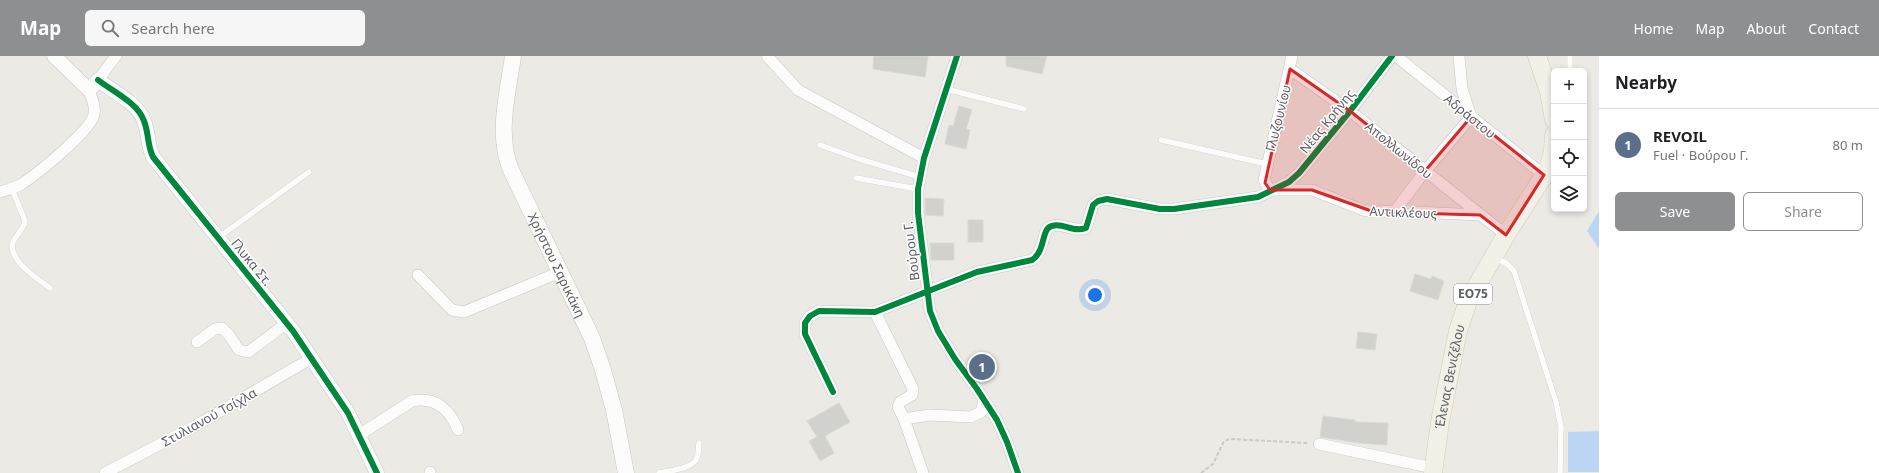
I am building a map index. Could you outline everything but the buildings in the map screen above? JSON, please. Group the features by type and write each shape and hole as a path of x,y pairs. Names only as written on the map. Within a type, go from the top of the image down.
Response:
{"main road":[{"name":"Χρήστου Σαρικάκη","path":"513,56 504,123 506,156 511,170 592,338 614,410 626,473"},
{"path":"1537,57 1549,92 1551,104"},
{"name":"Έλενας Βενιζέλου","path":"1433,471 1440,422 1458,331 1468,301 1548,169 1553,151 1554,140"}],"street":[{"name":"Γλυκα Στ.","path":"54,56 93,85 138,111 144,121 148,143 153,157 218,237 312,358 345,408 377,473"},
{"path":"0,192 21,184 65,149 87,128 94,114 93,85 116,56"},
{"path":"767,56 798,90 924,158"},
{"name":"Βούρου Γ.","path":"957,56 924,158 918,189 918,213 927,292 930,311 938,331 1002,431 1018,473"},
{"name":"Γλυζουνίου","path":"1270,190 1264,180 1292,56"},
{"name":"Νέας Κρήνης","path":"927,292 977,272 1032,260 1038,256 1041,251 1046,230 1050,226 1057,225 1075,230 1086,228 1093,205 1098,201 1107,199 1160,209 1174,209 1258,197 1289,182 1299,173 1350,111 1392,56"},
{"name":"Αδράστου","path":"1396,56 1544,175"},
{"path":"1395,211 1425,171 1471,117 1462,89 1459,56"},
{"name":"Απολλωνίδου","path":"1290,69 1350,111 1506,236"},
{"name":"Αντικλέους","path":"1270,190 1312,190 1363,210 1374,212 1395,211 1480,215"},
{"path":"418,275 452,310 464,312 560,272"},
{"path":"833,392 805,334 805,322 810,316 819,311 876,312 927,292"},
{"path":"876,312 913,389 912,395 898,404 923,473"},
{"path":"197,342 215,329 222,328 229,334 239,350 248,352 286,323"},
{"name":"Στυλιανού Τσίχλα","path":"105,473 195,426 312,358"},
{"path":"359,435 412,401 420,399 431,401 447,410 453,417 458,430"},
{"path":"904,419 929,415 971,417 980,412 984,401"},
{"path":"1319,444 1433,471"}],"lane":[{"path":"1570,56 1570,68"},
{"path":"946,89 1024,109"},
{"path":"1161,140 1267,164"},
{"path":"820,144 859,159 920,177"},
{"path":"218,237 309,172"},
{"path":"856,178 918,189"},
{"path":"12,188 25,221 13,243 12,249 15,257 22,265 50,288"},
{"path":"1495,257 1507,264 1514,271 1556,402 1561,427 1560,473"},
{"path":"659,473 681,468 693,463 698,456 699,444"}],"path":[{"path":"1201,473 1213,464 1224,441 1230,439 1319,444"}],"highlighted area":[{"path":"1290,69 1350,111 1425,171 1471,117 1544,175 1506,235 1480,215 1374,212 1312,190 1270,190 1265,183"}],"water":[{"path":"1599,211 1599,249 1587,231"},
{"path":"1599,431 1599,472 1568,472 1568,432"}],"cycle path":[{"path":"957,56 924,158 918,189 918,213 930,311 938,331 955,359 997,420 1018,473"},
{"path":"833,392 805,334 805,323 810,316 819,311 875,312 977,272 1032,260 1042,246 1046,231 1049,228 1056,225 1072,229 1086,228 1093,205 1098,201 1107,199 1160,209 1174,209 1258,197 1289,182 1299,173 1350,111 1392,56"},
{"path":"98,80 124,98 141,115 146,126 153,157 293,331 348,413 377,473"}],"place":[{"name":"REVOIL","path":"982,367"}]}
